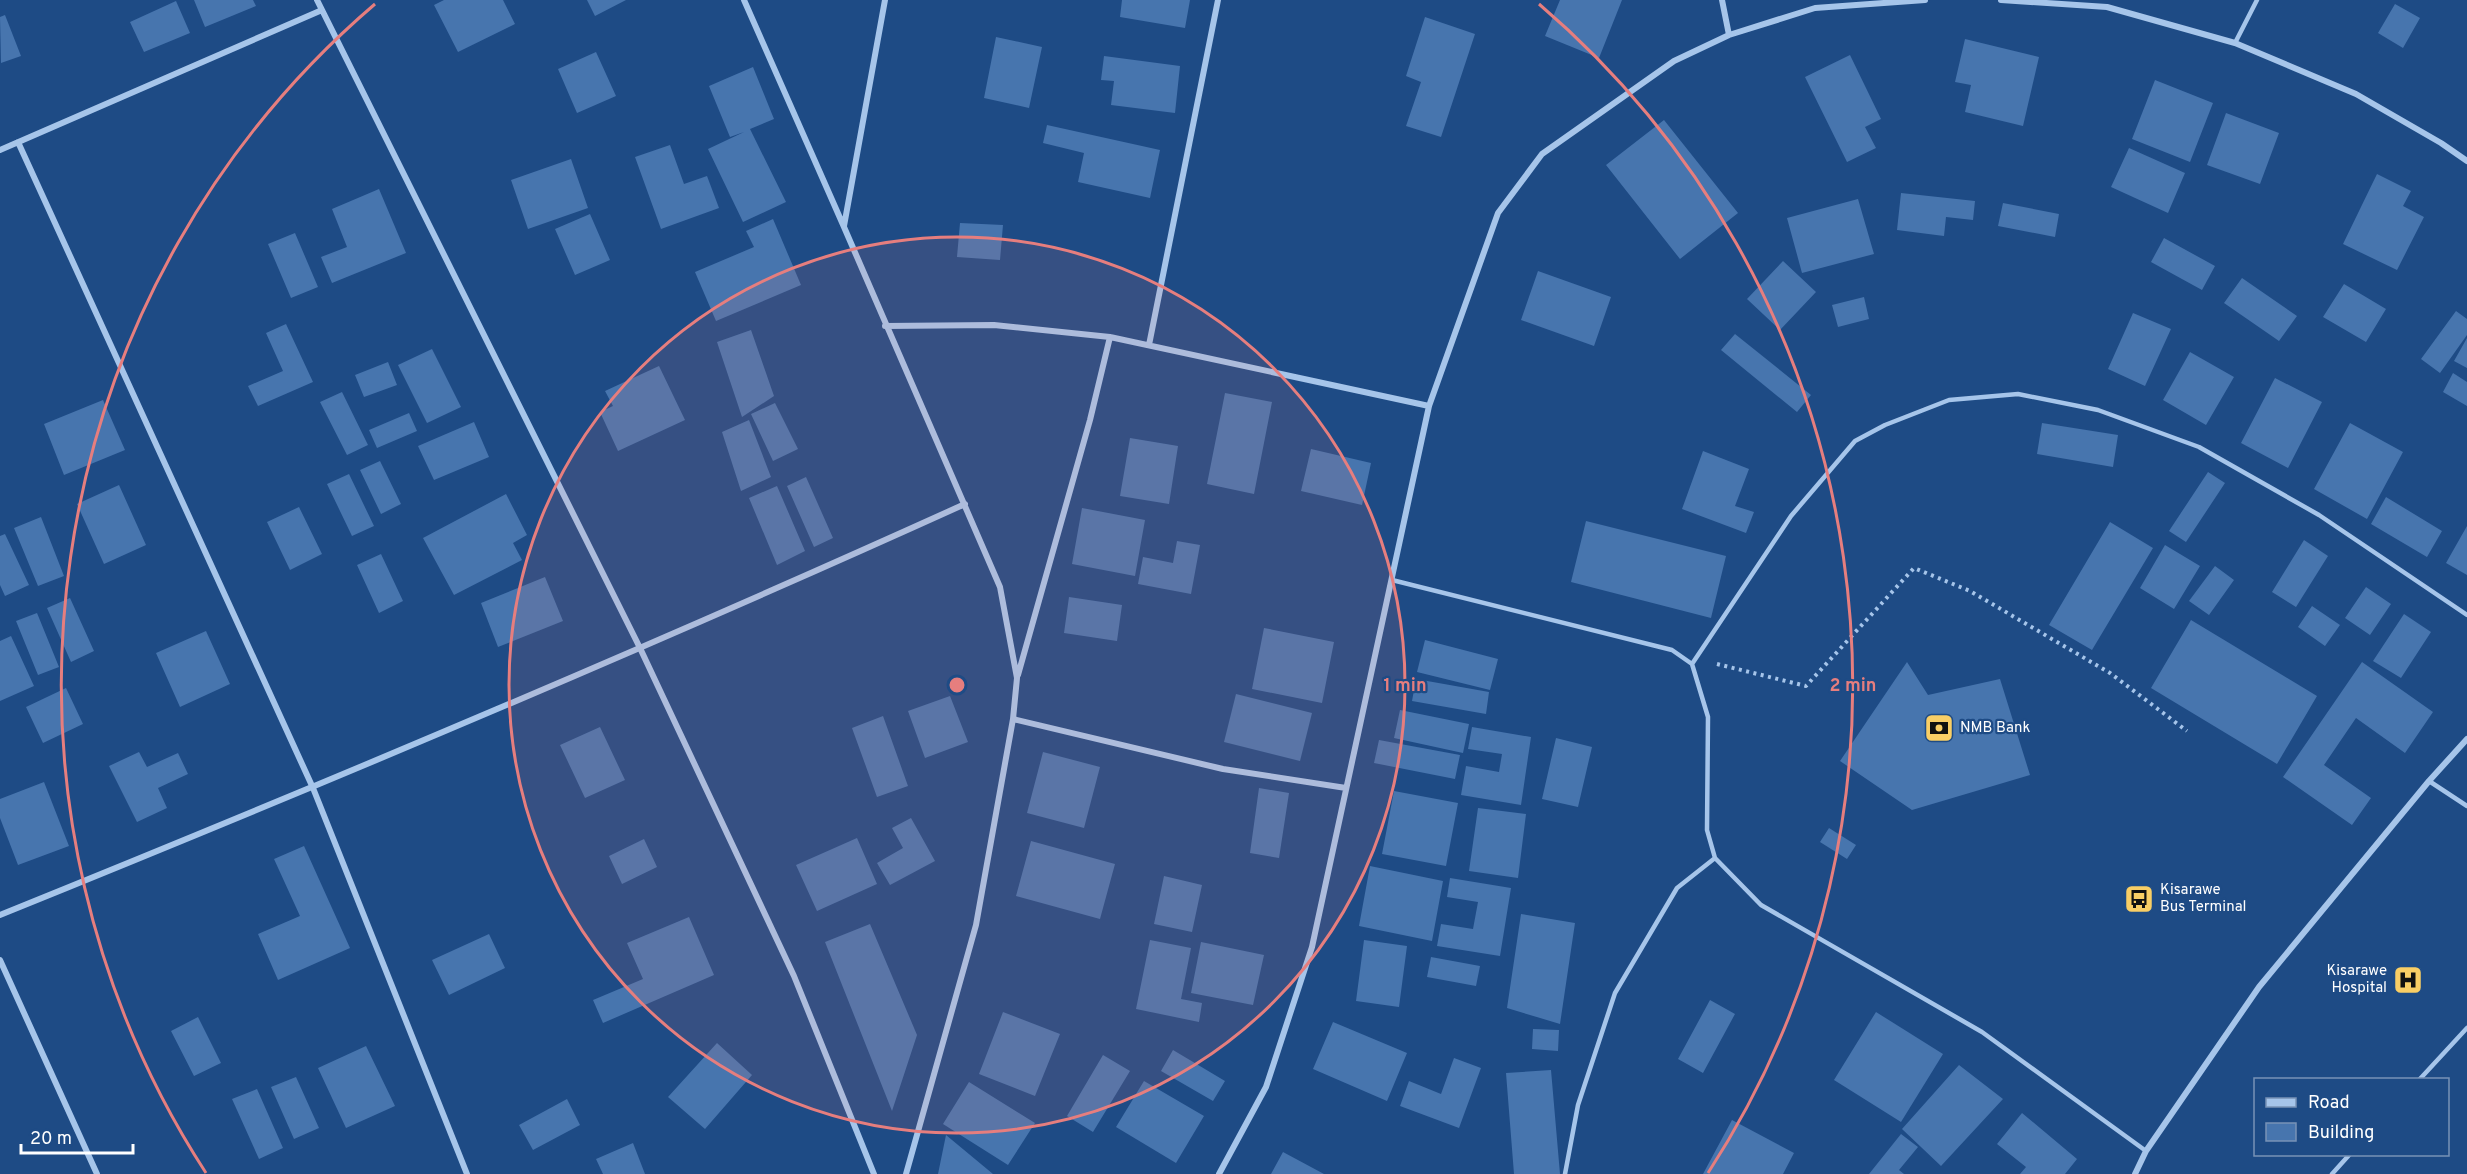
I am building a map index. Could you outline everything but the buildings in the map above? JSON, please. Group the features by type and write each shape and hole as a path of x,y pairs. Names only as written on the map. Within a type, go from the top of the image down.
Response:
{"street":[{"path":"317,0 640,648 794,976 874,1174"},
{"path":"744,0 1000,587 1017,678"},
{"path":"844,226 885,0"},
{"path":"1149,345 1218,0"},
{"path":"1722,0 1729,35"},
{"path":"1219,1174 1266,1087 1312,947 1429,406 1498,213 1542,154 1674,61 1729,35 1815,8 1925,0"},
{"path":"2001,0 2107,7 2235,44 2355,94 2467,160"},
{"path":"0,150 322,10"},
{"path":"18,142 314,788 467,1174"},
{"path":"885,326 994,325 1110,337 1429,406"},
{"path":"906,1174 976,925 1013,719 1017,678 1090,420 1110,337"},
{"path":"0,915 314,788 640,648 965,504"},
{"path":"1013,719 1223,769 1346,788"},
{"path":"2135,1174 2146,1151 2259,987 2467,739"},
{"path":"0,960 97,1174"}],"lane":[{"path":"2235,44 2257,0"},
{"path":"1694,662 1791,516 1855,441 1885,425 1949,400 2018,394 2098,410 2199,447 2319,515 2467,615"},
{"path":"1392,580 1672,650 1694,662 1708,717 1707,830 1715,858 1761,905 1982,1032 2146,1151"},
{"path":"2429,782 2467,806"},
{"path":"1565,1174 1578,1105 1615,993 1677,888 1715,858"},
{"path":"2422,1078 2467,1028"},
{"path":"2332,1174 2349,1156"}],"path":[{"path":"1694,662 1806,686 1914,568 1970,591 2110,673 2187,731"}],"place":[{"name":"NMB Bank","path":"1939,728"},
{"name":"Kisarawe Bus Terminal","path":"2139,899"},
{"name":"Kisarawe Hospital","path":"2408,980"}]}
